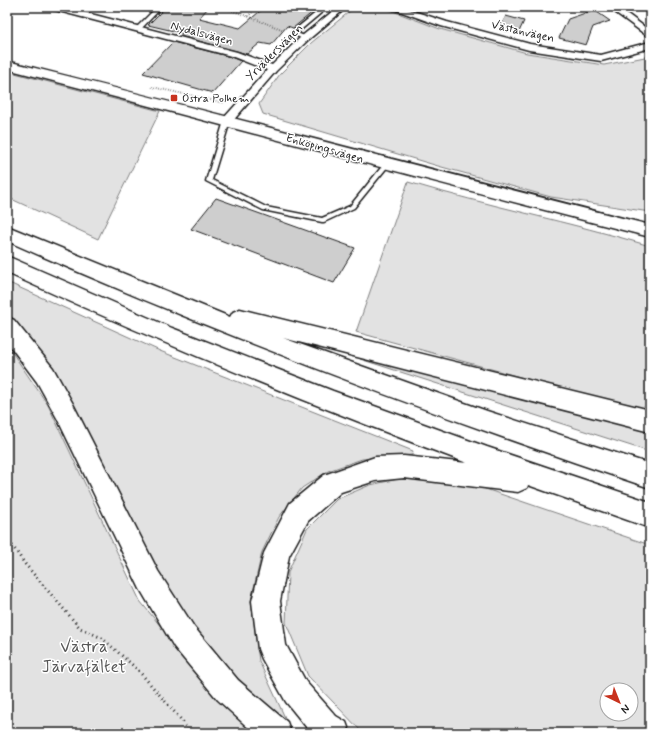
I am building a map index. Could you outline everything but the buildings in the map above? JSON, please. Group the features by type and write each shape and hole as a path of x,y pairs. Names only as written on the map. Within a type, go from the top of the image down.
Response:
{"highway":[{"path":"7,233 159,298 420,399 650,476"},
{"path":"7,264 140,324 406,430 650,515"},
{"path":"159,298 650,421"},
{"path":"7,326 44,375 65,411 149,580 184,637 228,690 276,733"},
{"path":"335,733 325,726 296,692 272,649 266,601 277,554 299,512 333,483 375,469 404,467 558,484"}],"street":[{"name":"Nydalsvägen","path":"54,7 234,54 272,69"},
{"name":"Yrvädersvägen","path":"227,121 272,69 305,38 343,7"},
{"name":"Västanvägen","path":"392,7 444,24 529,46 602,58 650,45"},
{"path":"612,7 650,35"},
{"name":"Enköpingsvägen","path":"7,64 227,121 386,165 648,231"}],"lane":[{"path":"138,29 160,7"},
{"path":"305,38 294,33 326,7"},
{"path":"227,121 209,181 265,209 322,220 352,207 386,165"}],"path":[{"path":"223,7 294,33"},
{"path":"247,16 259,7"},
{"path":"7,538 25,564 80,628 102,638 138,670 183,722 189,733"}],"green space":[{"path":"355,7 382,7 440,29 527,53 604,65 650,56 650,212 551,197 438,166 263,114 259,104 280,74 311,43"},
{"path":"7,71 160,111 98,239 7,197"},
{"path":"408,182 650,246 650,410 542,383 356,332"},
{"path":"7,282 160,351 413,451 412,455 362,459 328,471 302,488 279,517 262,552 251,601 259,661 287,722 271,711 240,681 199,637 152,561 115,485 54,371 33,342 7,312"},
{"name":"Västra Järvafältet","path":"7,345 48,405 140,601 233,715 258,733 7,733"},
{"path":"360,357 650,428 650,452 360,359"},
{"path":"398,479 465,482 650,545 650,733 362,732 308,676 286,623 288,572 307,529 337,499 370,485"}],"place":[{"name":"Östra Polhem","path":"174,98"}]}
